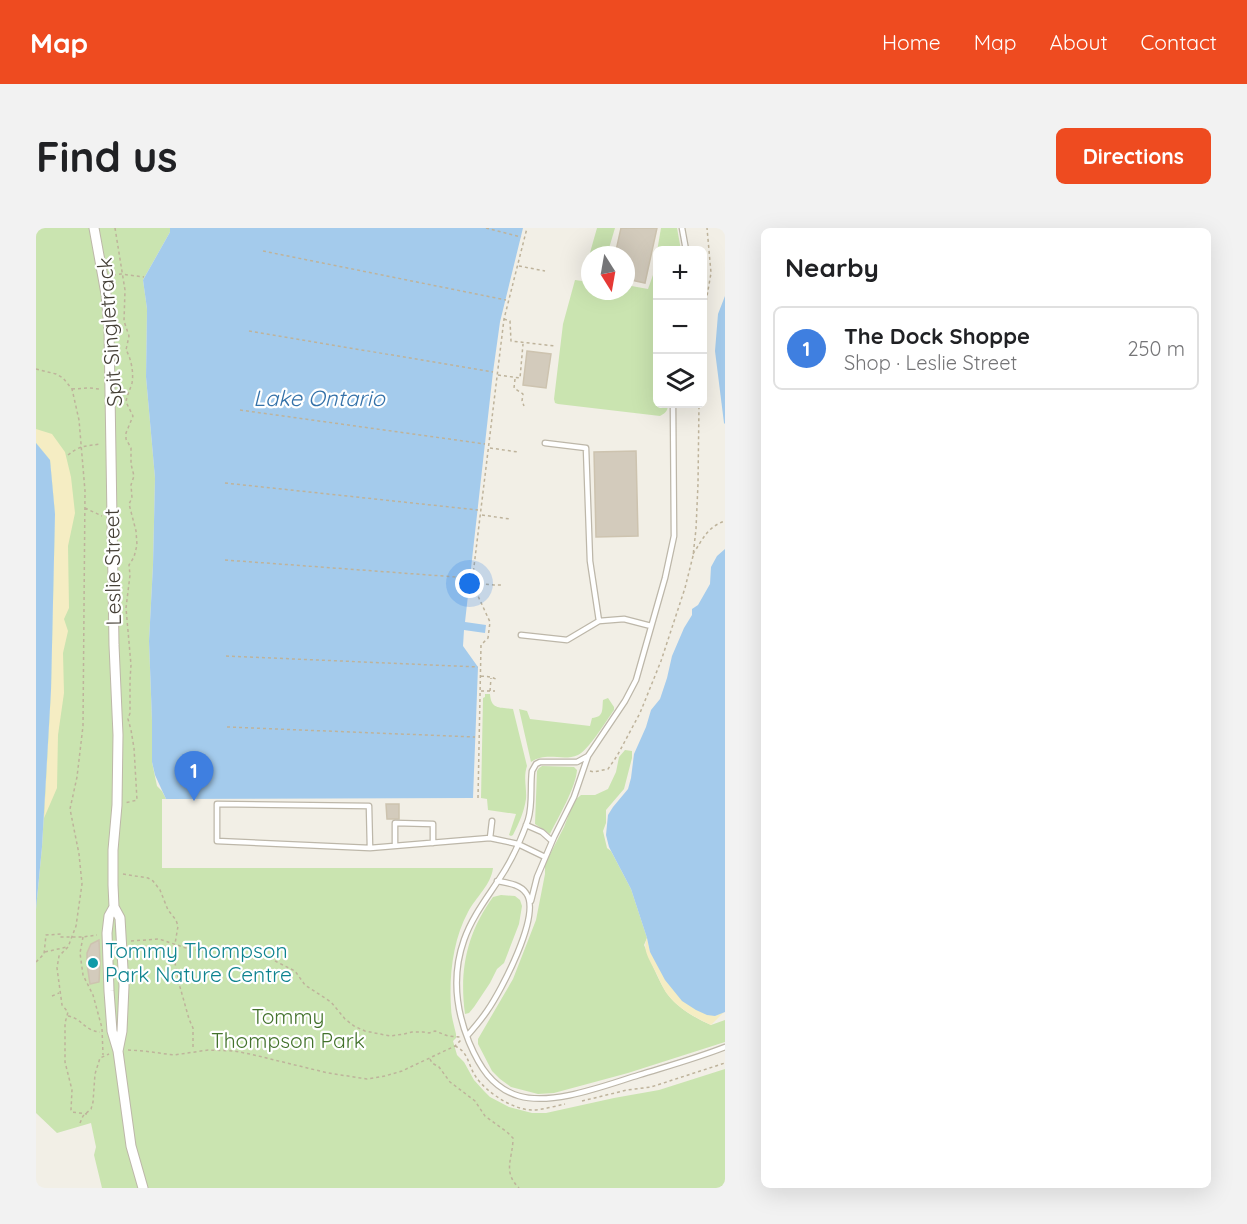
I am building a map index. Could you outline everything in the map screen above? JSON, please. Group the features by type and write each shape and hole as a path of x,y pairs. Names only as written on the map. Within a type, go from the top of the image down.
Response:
{"street":[{"name":"Leslie Street","path":"94,228 106,294 109,329 114,645 118,735 113,872 114,906 120,918 124,986 122,1031 118,1051"},
{"name":"Leslie Street","path":"114,906 109,916 107,933 112,1031 118,1051 131,1146 143,1188"}],"lane":[{"path":"682,228 685,246"},
{"path":"466,1037 487,1011 507,976 529,921 537,877 574,796 588,756 636,680 665,578 674,536 673,408"},
{"path":"545,443 586,447 590,561 599,621"},
{"path":"521,635 567,640 599,621 624,619 651,626"},
{"path":"588,756 577,762 545,761 536,764 532,771 530,808 526,825 505,870 471,922 459,956 457,998 466,1037 477,1060 492,1081 505,1090 537,1099 583,1092 725,1047"},
{"path":"370,848 369,806 217,804 217,841 370,848 490,838 518,844 545,857"},
{"path":"490,838 492,821"},
{"path":"395,846 395,824 433,824 434,843"},
{"path":"526,825 542,832 552,841"},
{"path":"497,881 523,889 531,901"}],"path":[{"name":"Spit Singletrack","path":"115,228 125,290 124,321 129,336 126,350 130,356 132,372 126,402 133,416 126,439 131,448 134,476 131,484 132,498 129,504 137,545 129,566 126,608 131,665 128,719 134,748 137,800 117,805"},
{"path":"486,228 521,237"},
{"path":"478,798 481,645 488,638 490,622 472,583 504,319 527,228"},
{"path":"706,300 711,273 707,228"},
{"path":"263,251 506,300"},
{"path":"518,265 545,271"},
{"path":"121,274 144,277"},
{"path":"504,319 510,321 511,341 555,346"},
{"path":"249,331 493,372"},
{"path":"498,375 520,378 523,342"},
{"path":"36,369 59,376 72,389 82,446 85,508 83,726 70,809 79,854 82,886 76,926 68,947 59,956 57,963 62,1005 68,1012 65,1023 65,1062 72,1090 71,1110 87,1114"},
{"path":"515,377 514,388 523,394 524,406"},
{"path":"72,389 110,390"},
{"path":"584,768 594,772 608,769 617,756 640,713 661,661 685,588 693,556 698,484 699,408"},
{"path":"240,410 485,444"},
{"path":"68,455 82,446 111,442"},
{"path":"489,448 518,452"},
{"path":"225,483 477,510"},
{"path":"85,508 112,518"},
{"path":"480,515 510,519"},
{"path":"693,556 707,532 715,525 725,521"},
{"path":"225,560 470,578"},
{"path":"472,583 503,585"},
{"path":"226,656 478,667"},
{"path":"481,676 496,679"},
{"path":"490,691 491,677"},
{"path":"480,691 495,691"},
{"path":"227,727 475,737"},
{"path":"113,872 148,878 153,881 160,890 168,910 176,920 178,927 175,963 189,1019 194,1028 193,1052"},
{"path":"36,962 44,952 46,935 61,934 61,938 107,933"},
{"path":"84,937 80,953 83,975 93,995 102,1032 103,1056"},
{"path":"121,943 159,939 189,949 207,951 213,956 241,958 266,956 295,971 305,985 331,1002 345,1019 364,1031 390,1036 435,1031 448,1036 466,1037"},
{"path":"44,952 68,947"},
{"path":"52,996 60,992"},
{"path":"67,1016 76,1018 91,1030 102,1032"},
{"path":"80,1123 91,1109 95,1074 100,1058 118,1051 144,1051 174,1055 219,1050 250,1054 328,1074 367,1079 402,1071 454,1046"},
{"path":"429,1058 450,1082 475,1101 485,1116 513,1138 509,1167 512,1181 519,1188"}],"green space":[{"name":"Tommy Thompson Park","path":"36,228 170,228 170,232 143,280 147,309 146,377 155,478 149,641 152,762 157,786 166,799 162,799 162,868 493,868 483,891 471,906 463,923 452,970 451,1010 456,1034 453,1041 457,1055 464,1062 474,1080 490,1097 509,1107 532,1113 546,1113 659,1090 725,1069 725,1188 102,1188 94,1155 96,1147 91,1123 57,1133 36,1113 36,909 51,690 55,514 50,460 36,443"},
{"path":"597,228 615,228 610,246 592,246"},
{"path":"661,228 677,228 680,246 658,246"},
{"path":"653,275 653,408 668,408 664,414 660,416 555,403 563,324 575,280 581,281 581,300 635,300 635,287 648,289"},
{"path":"485,694 490,694 492,703 497,707 513,709 527,766 523,813 511,836 509,835 516,814 488,810 487,799 481,798 483,698"},
{"path":"608,698 614,710 582,753 566,758 543,757 531,762 519,709 527,711 530,719 590,726 592,718 599,716 602,712 603,700"},
{"path":"625,750 632,751 632,758 624,789 606,810 606,823 603,831 607,848 611,851 631,889 647,938 644,945 666,992 680,1007 711,1025 725,1020 725,1042 628,1073 554,1093 538,1094 511,1087 492,1071 478,1044 478,1039 513,979 536,920 545,864 574,801 581,795 595,795 608,789 616,772 619,757"},
{"path":"542,766 574,767 577,770 570,794 550,834 535,824 537,771"},
{"path":"515,896 520,900 522,906 519,924 504,963 497,969 474,1007 465,1014 464,967 471,938 493,897"}],"sand":[{"path":"36,429 52,434 65,452 71,477 75,513 68,546 69,608 64,619 68,631 63,653 64,693 58,735 57,788 44,818 51,690 55,514 50,460 36,443"},
{"path":"647,938 650,952 715,1016 724,1012 711,1025 682,1009 666,992 647,954 645,946"}],"water":[{"name":"Lake Ontario","path":"170,228 523,228 500,322 465,622 486,625 485,633 464,630 463,646 478,667 473,798 166,799 152,762 149,641 155,478 146,377 147,309 143,280 170,232"},
{"path":"725,296 725,424 715,351 718,314"},
{"path":"36,443 50,460 55,514 51,690 36,909"},
{"path":"725,549 725,1012 715,1016 696,1010 682,1001 665,980 650,952 631,889 609,847 606,835 608,815 628,789 634,754 651,710 660,699 672,656 692,615 692,609 698,605 710,584 711,567 717,556"}],"building":[{"path":"621,228 657,228 645,283 635,281 635,246 617,246"},
{"path":"527,351 551,354 546,388 523,385"},
{"path":"636,451 638,536 596,537 594,452"},
{"path":"386,804 399,804 399,819 387,819"},
{"name":"Tommy Thompson Park Nature Centre","path":"99,940 99,982 90,984 87,953 91,944"}],"place":[{"name":"The Dock Shoppe","path":"194,801"},
{"name":"Tommy Thompson Park Nature Centre","path":"93,963"}]}
